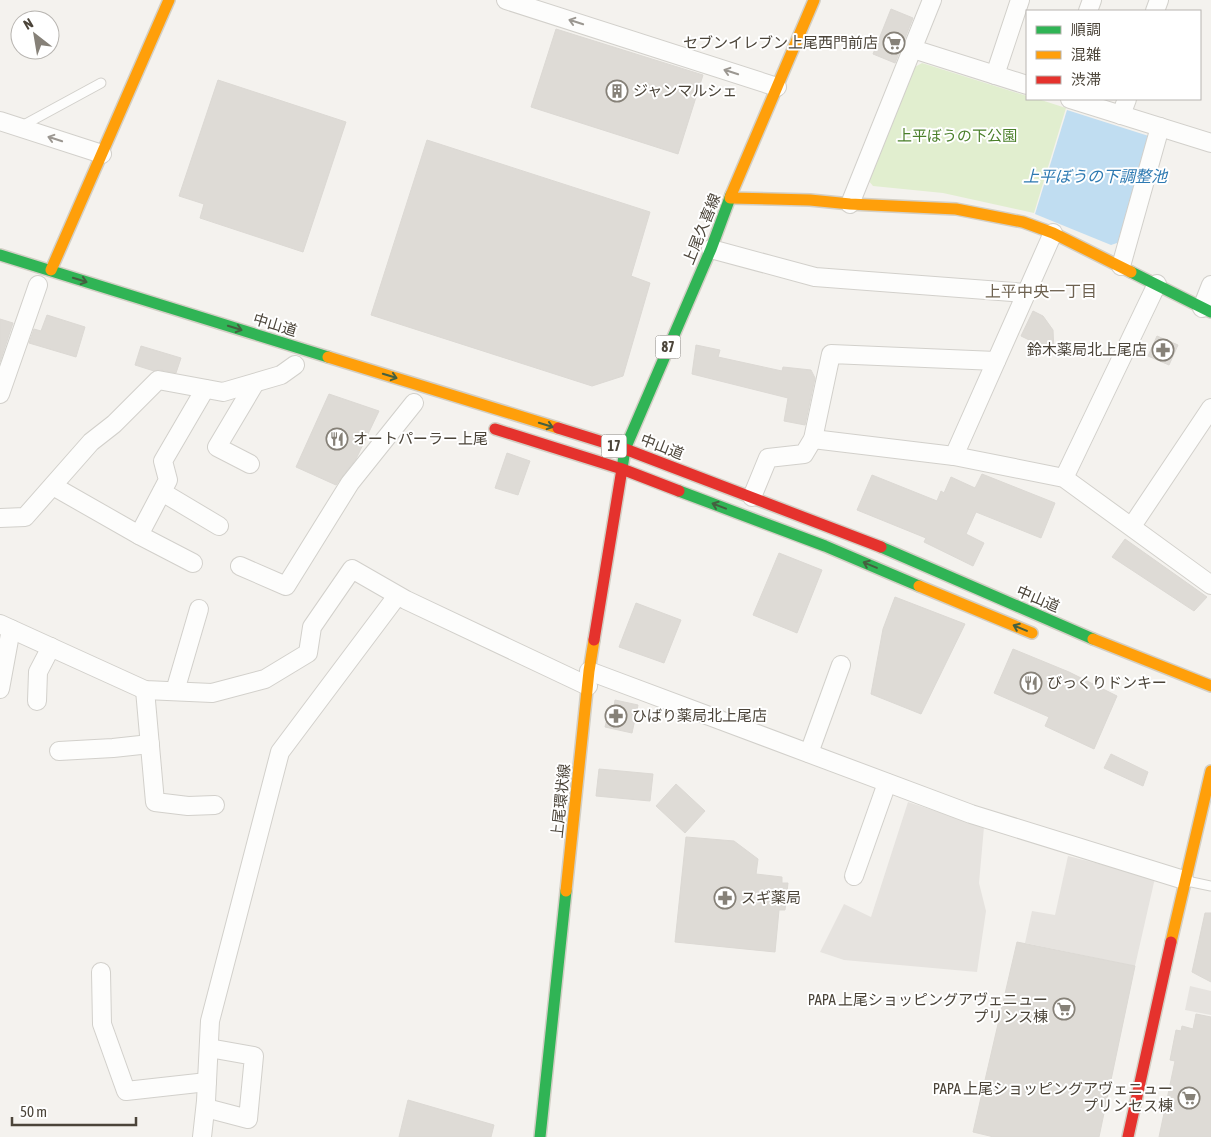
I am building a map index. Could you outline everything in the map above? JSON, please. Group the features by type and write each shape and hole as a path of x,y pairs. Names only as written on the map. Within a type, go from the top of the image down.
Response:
{"main road":[{"path":"51,270 169,0"},
{"name":"上尾久喜線","path":"622,469 625,450 643,404 711,249 729,201 814,0"},
{"path":"729,201 810,200 850,204 956,209 1023,222 1053,233 1207,310"},
{"name":"中山道","path":"0,255 625,450 862,539 1057,624 1211,686"},
{"path":"277,359 300,367"},
{"name":"17","path":"480,424 622,469 825,546 1043,638"},
{"name":"上尾環状線","path":"540,1137 588,679 622,469"},
{"path":"1128,1137 1184,880 1211,771"}],"street":[{"path":"506,0 777,87"},
{"path":"850,204 932,0"},
{"path":"995,75 1020,0"},
{"path":"913,49 1026,85"},
{"path":"1077,100 1124,107 1160,127 1211,143"},
{"path":"0,121 102,154"},
{"path":"1121,266 1160,127"},
{"path":"954,456 1053,233"},
{"path":"711,249 815,277 1026,293"},
{"path":"1064,478 1157,284"},
{"path":"1207,310 1211,284"},
{"path":"0,394 38,285"},
{"path":"752,497 768,458 804,454 813,439 831,354 996,361"},
{"path":"0,518 25,517 91,442 114,424 158,380 223,392 281,375 300,367"},
{"path":"250,464 217,447 255,383"},
{"path":"139,535 168,480 163,461 205,389"},
{"path":"240,566 286,586 350,483 414,403"},
{"path":"1132,526 1211,408"},
{"path":"813,439 954,456 1064,478 1211,585"},
{"path":"53,486 193,563"},
{"path":"162,492 219,526"},
{"path":"0,689 5,627 145,690 212,693 265,679 308,653 312,626 352,569 398,596 588,679 809,753 971,814 1184,880"},
{"path":"202,1137 206,1108 210,1021 280,752 398,596"},
{"path":"175,691 199,609"},
{"path":"37,701 38,672 51,647"},
{"path":"809,753 841,665"},
{"path":"145,690 155,802 188,806 215,805"},
{"path":"59,751 150,744"},
{"path":"854,876 887,783"},
{"path":"102,972 102,1024 126,1091 207,1082"},
{"path":"206,1108 248,1119 254,1056 209,1048"}],"lane":[{"path":"19,127 101,83"},
{"path":"1184,880 1211,886"}],"green space":[{"name":"上平ぼうの下公園","path":"922,63 1026,96 1026,100 1041,100 1066,108 1034,213 943,193 873,186 868,180 915,67"}],"shaded area":[{"path":"908,802 984,827 979,883 986,911 977,972 844,960 820,952 844,904 871,917"},
{"path":"1068,856 1155,878 1135,966 1025,943 1032,911 1055,915"},
{"path":"1190,986 1211,991 1211,1015 1185,1010"}],"water":[{"name":"上平ぼうの下調整池","path":"1067,110 1155,138 1123,241 1111,245 1035,214"}],"building":[{"path":"891,9 913,18 895,63 873,54"},
{"name":"ジャンマルシェ","path":"556,29 703,75 678,154 531,107"},
{"path":"218,80 346,122 303,252 200,218 204,204 179,196"},
{"path":"427,140 650,212 631,276 650,283 623,376 592,386 371,315"},
{"path":"1033,311 1043,316 1053,330 1054,352 1021,336"},
{"path":"47,315 85,327 76,357 29,343 34,329 41,331"},
{"path":"0,319 13,323 0,362"},
{"path":"1157,336 1178,345 1169,365 1148,356"},
{"path":"696,345 720,350 718,357 782,371 783,367 811,370 815,378 805,425 784,421 788,398 692,374"},
{"path":"141,346 181,358 176,373 160,370 154,371 135,365"},
{"name":"オートパーラー上尾","path":"329,394 379,411 356,459 336,485 296,467"},
{"path":"507,453 530,461 518,495 495,488"},
{"path":"982,474 1055,503 1041,538 976,512 966,534 984,543 973,566 924,542 926,538 857,510 872,475 937,501 941,491 944,493 951,477 975,488"},
{"path":"1125,539 1207,597 1194,611 1112,557"},
{"path":"779,553 822,570 797,633 753,615"},
{"path":"895,597 965,624 921,714 871,694 883,629"},
{"path":"636,603 681,620 664,663 619,647"},
{"path":"1013,649 1069,672 1117,696 1094,749 1045,726 1049,717 994,693"},
{"path":"615,700 638,705 632,733 605,727 610,706 614,707"},
{"path":"1111,754 1148,772 1143,786 1104,768"},
{"path":"599,769 653,774 650,801 596,796"},
{"path":"676,784 705,811 685,833 656,806"},
{"path":"686,837 734,841 758,859 756,874 782,877 782,883 788,883 785,910 779,910 775,952 675,942"},
{"path":"1205,913 1211,913 1211,982 1192,972"},
{"name":"PAPA 上尾ショッピングアヴェニュー プリンス棟","path":"1017,942 1135,966 1099,1137 994,1137 973,1132"},
{"name":"PAPA 上尾ショッピングアヴェニュー プリンセス棟","path":"1196,1014 1211,1017 1211,1137 1159,1137 1175,1061 1170,1060 1176,1030 1181,1031 1182,1026 1193,1029"},
{"path":"408,1100 494,1125 491,1137 399,1137"}],"traffic: fast":[{"path":"622,469 625,449 711,249 731,195"},
{"path":"0,255 328,357"},
{"path":"1131,272 1211,312"},
{"path":"679,491 825,546 919,586"},
{"path":"881,547 1093,639"},
{"path":"540,1137 566,891"}],"traffic: slow":[{"path":"51,270 169,0"},
{"path":"731,195 814,0"},
{"path":"730,198 810,200 850,204 956,209 1023,222 1053,233 1131,272"},
{"path":"328,357 558,428"},
{"path":"919,586 1032,633"},
{"path":"1093,639 1211,686"},
{"path":"566,891 589,671 594,640"},
{"path":"1171,942 1211,771"}],"traffic: jam":[{"path":"558,428 625,449 881,547"},
{"path":"495,429 622,469 679,491"},
{"path":"594,640 622,469"},
{"path":"1128,1137 1171,942"}],"place":[{"name":"セブンイレブン上尾西門前店","path":"894,43"},
{"name":"ジャンマルシェ","path":"617,91"},
{"name":"鈴木薬局北上尾店","path":"1163,350"},
{"name":"オートパーラー上尾","path":"337,439"},
{"name":"びっくりドンキー","path":"1031,683"},
{"name":"ひばり薬局北上尾店","path":"616,716"},
{"name":"スギ薬局","path":"725,898"},
{"name":"PAPA 上尾ショッピングアヴェニュー プリンス棟","path":"1064,1009"},
{"name":"PAPA 上尾ショッピングアヴェニュー プリンセス棟","path":"1189,1098"}],"district":[{"name":"上平中央一丁目","path":"1041,291"}]}
